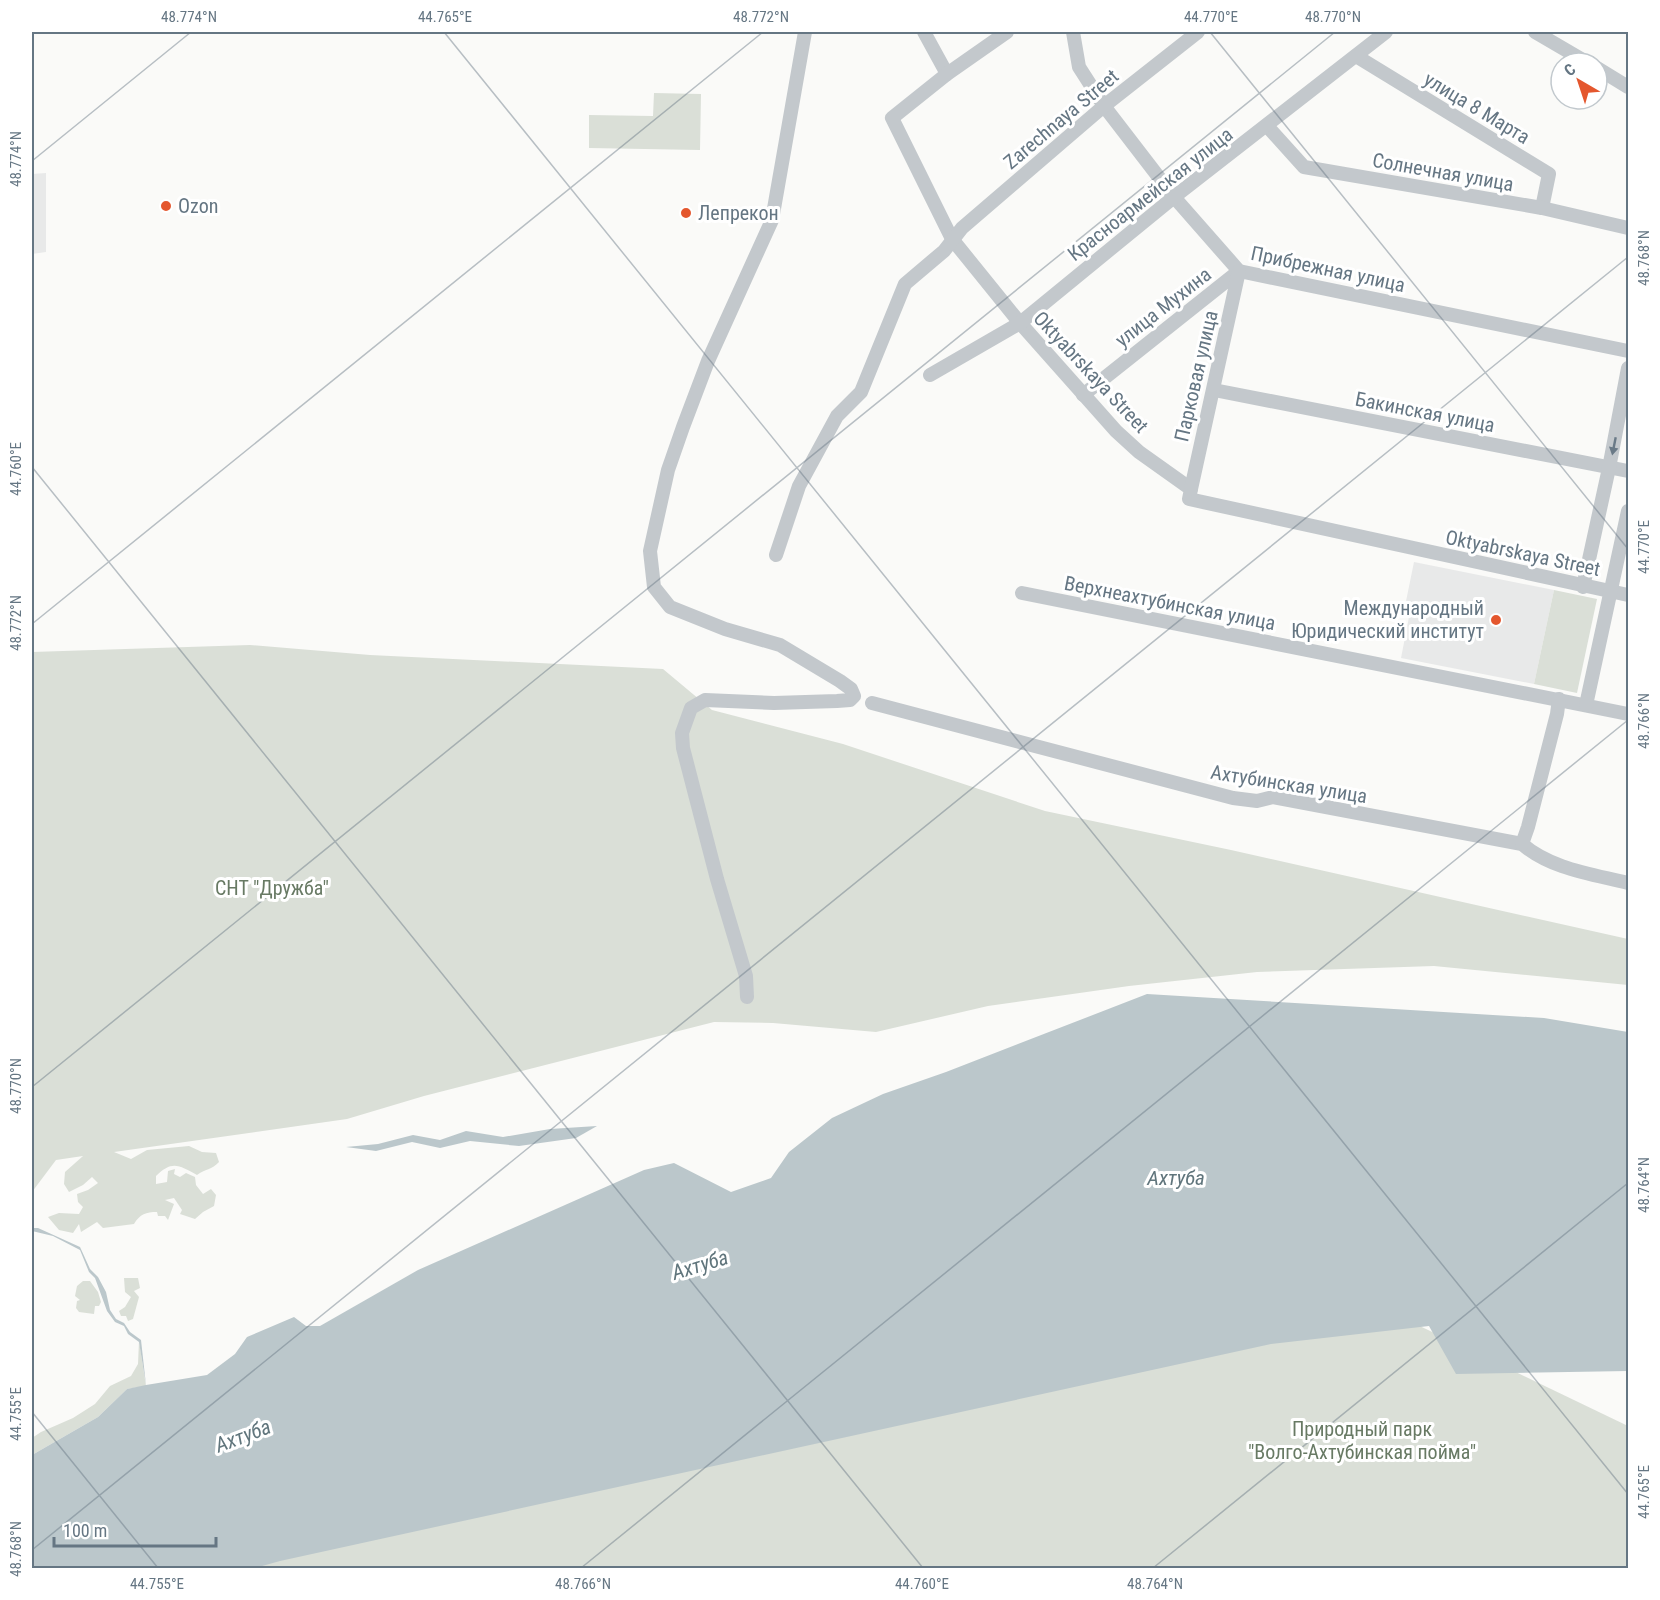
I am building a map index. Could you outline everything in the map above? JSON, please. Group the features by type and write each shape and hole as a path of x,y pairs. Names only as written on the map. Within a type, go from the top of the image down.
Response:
{"street":[{"path":"747,997 747,976 717,879 683,748 682,734 691,708 705,700 774,703 826,702 850,700 855,696 851,689 840,681 780,645 725,629 670,607 654,587 650,551 668,470 687,416 708,361 772,220 805,32"},
{"path":"924,32 947,74"},
{"name":"Oktyabrskaya Street","path":"1007,32 947,74 892,118 952,239 1020,323 1116,431 1139,452 1191,489 1189,500 1629,596"},
{"name":"Прибрежная улица","path":"1072,32 1079,67 1104,106 1174,197 1239,271 1629,351"},
{"name":"Zarechnaya Street","path":"776,555 799,486 837,416 861,392 905,284 944,251 962,228 1104,106 1198,32"},
{"name":"Красноармейская улица","path":"930,375 1020,323 1174,197 1386,32"},
{"path":"1535,32 1567,51"},
{"name":"улица 8 Марта","path":"1356,56 1549,174 1542,208"},
{"path":"1609,75 1629,87"},
{"name":"Солнечная улица","path":"1267,126 1304,167 1542,208 1629,228"},
{"name":"Парковая улица","path":"1191,489 1239,271"},
{"name":"улица Мухина","path":"1083,395 1239,271"},
{"path":"1583,587 1629,368"},
{"name":"Бакинская улица","path":"1214,390 1629,471"},
{"path":"1587,705 1629,512"},
{"name":"Верхнеахтубинская улица","path":"1022,593 1629,714"},
{"path":"1522,844 1559,699"},
{"name":"Ахтубинская улица","path":"872,703 1233,798 1257,801 1273,797 1522,844 1532,853 1557,866 1629,883"}],"shaded area":[{"path":"46,173 46,252 32,254 32,174"},
{"path":"1414,562 1554,590 1534,684 1401,658 1410,612 1404,611"}],"green space":[{"path":"654,93 701,94 700,150 589,148 589,115 653,116"},
{"path":"1554,590 1597,599 1577,693 1534,684"},
{"name":"СНТ \"Дружба\"","path":"250,645 370,655 663,669 712,710 843,744 1045,811 1628,939 1628,985 1434,966 1257,972 1129,986 988,1006 876,1032 773,1023 714,1022 424,1096 347,1119 114,1152 131,1159 147,1150 189,1146 202,1152 216,1153 219,1162 197,1175 171,1166 156,1176 156,1184 167,1182 168,1171 175,1169 174,1174 180,1177 186,1173 195,1177 196,1185 203,1194 211,1189 216,1195 214,1206 195,1219 180,1214 182,1210 174,1198 165,1200 174,1204 168,1220 165,1216 158,1216 157,1212 153,1212 141,1216 134,1224 103,1228 97,1222 81,1232 79,1224 73,1233 59,1230 48,1217 59,1213 79,1214 83,1207 78,1202 77,1194 98,1183 92,1177 69,1192 64,1184 65,1172 83,1156 56,1160 32,1192 32,652"},
{"path":"124,1278 138,1278 140,1288 134,1291 139,1297 133,1319 128,1321 126,1316 121,1316 119,1311 125,1307 131,1297 125,1292"},
{"path":"83,1281 90,1281 98,1292 101,1302 99,1306 95,1306 94,1314 79,1312 76,1308 77,1301 80,1300 75,1296 77,1286"},
{"name":"Природный парк \"Волго-Ахтубинская пойма\"","path":"1376,1305 1628,1426 1628,1568 187,1568"},
{"path":"139,1341 146,1386 127,1389 98,1417 32,1455 32,1438 73,1418 95,1404 110,1386 131,1376 138,1364"}],"water":[{"name":"Ахтуба","path":"1147,994 1544,1018 1628,1032 1628,1371 1456,1374 1429,1326 1271,1344 255,1568 32,1568 32,1455 98,1417 127,1389 207,1375 235,1354 247,1337 294,1317 306,1326 320,1326 418,1270 644,1170 674,1163 731,1192 771,1178 789,1152 832,1118 883,1094"},
{"path":"597,1126 576,1138 519,1146 470,1141 440,1148 412,1142 376,1151 346,1147 378,1144 413,1135 440,1140 466,1131 503,1137 550,1129"},
{"path":"32,1228 38,1228 80,1247 90,1269 98,1277 106,1292 110,1310 116,1319 124,1323 130,1332 141,1340 146,1385 139,1342 128,1334 124,1326 115,1322 107,1311 95,1278 89,1272 80,1250 53,1236 32,1231"}],"place":[{"name":"Ozon","path":"166,206"},
{"name":"Лепрекон","path":"686,213"},
{"name":"Международный Юридический институт","path":"1496,620"}]}
